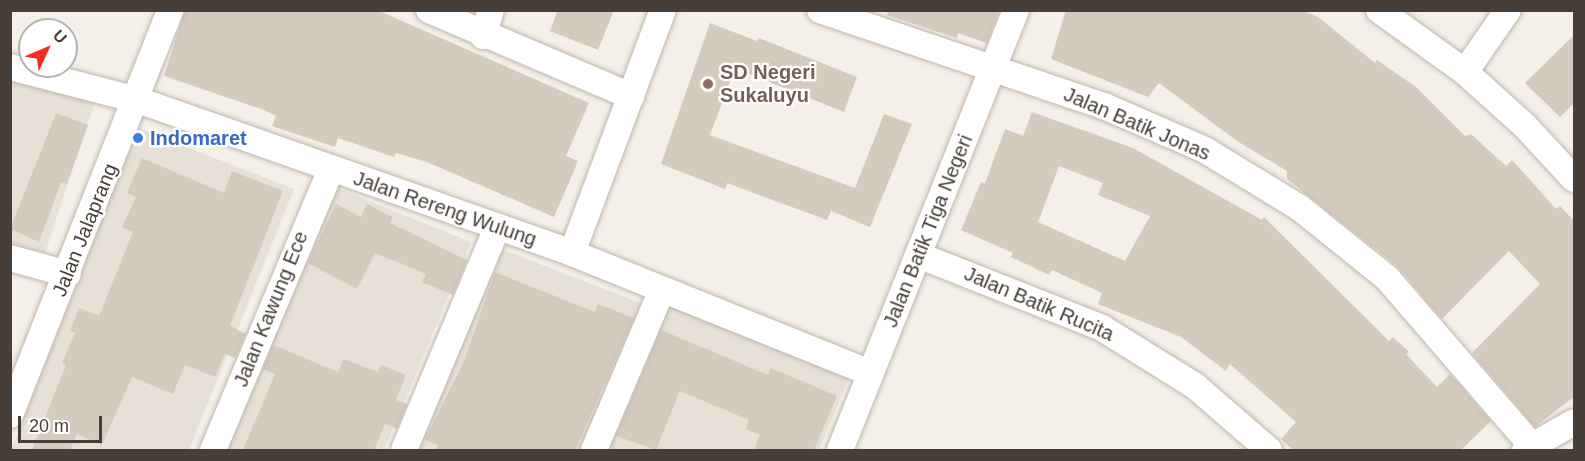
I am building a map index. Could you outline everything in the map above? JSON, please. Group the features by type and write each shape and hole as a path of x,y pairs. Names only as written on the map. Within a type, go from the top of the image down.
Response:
{"street":[{"name":"Jalan Jalaprang","path":"10,415 138,100 170,10"},
{"path":"429,10 483,36 631,96"},
{"path":"483,36 491,10"},
{"path":"572,253 663,10"},
{"name":"Jalan Batik Jonas","path":"820,10 1104,106 1205,150 1300,208 1387,278 1528,448"},
{"name":"Jalan Batik Tiga Negeri","path":"842,450 1016,10"},
{"path":"1378,10 1465,72 1525,126 1575,179"},
{"path":"1465,72 1508,10"},
{"name":"Jalan Rereng Wulung","path":"10,67 138,100 572,253 871,373"},
{"name":"Jalan Kawung Ece","path":"213,450 331,169"},
{"path":"404,450 497,228"},
{"name":"Jalan Batik Rucita","path":"918,255 1102,328 1195,386 1269,450"},
{"path":"10,258 68,274"},
{"path":"594,450 662,290"},
{"path":"1528,448 1575,422"}],"shaded area":[{"path":"10,76 95,101 45,253 11,244"},
{"path":"138,128 294,189 189,450 11,450"},
{"path":"319,181 471,242 384,450 217,450"},
{"path":"488,244 643,304 581,450 406,450"},
{"path":"663,297 851,373 819,450 602,450"}],"building":[{"path":"185,10 377,10 589,103 566,156 578,161 554,217 427,162 396,153 394,157 338,138 335,147 272,126 276,116 264,110 164,76"},
{"path":"558,10 614,10 598,50 550,31"},
{"path":"888,10 999,10 987,43 958,33 957,38 887,15"},
{"path":"1066,10 1301,10 1318,17 1375,63 1377,60 1416,87 1465,136 1471,134 1506,166 1512,160 1556,209 1560,206 1575,222 1575,396 1535,427 1472,353 1540,284 1509,251 1442,319 1397,266 1287,179 1287,171 1237,141 1159,83 1148,97 1051,59"},
{"path":"710,23 757,41 759,38 857,77 844,112 735,68 710,135 855,188 884,114 912,124 870,227 831,211 827,220 727,183 725,189 661,164"},
{"path":"1575,34 1575,102 1560,117 1525,83"},
{"path":"1032,112 1133,148 1262,220 1264,217 1389,341 1393,337 1409,352 1406,354 1437,387 1450,374 1491,421 1461,450 1293,450 1281,439 1296,422 1230,364 1226,371 1181,337 1098,304 1102,293 1052,270 1049,275 1011,257 1013,253 961,230 981,182 985,183 1005,129 1023,136","holes":["1059,166 1103,183 1098,195 1150,216 1125,261 1038,222"]},
{"path":"56,113 88,125 67,184 61,182 39,242 10,229"},
{"path":"142,158 224,193 232,171 283,191 230,326 246,334 235,358 225,354 215,377 185,365 173,394 132,377 102,445 77,434 70,450 32,450 66,365 62,363 75,333 70,331 79,308 99,316 133,232 122,227 136,197 127,193"},
{"path":"336,204 361,217 367,204 393,217 390,223 467,260 453,295 422,282 426,274 375,253 357,289 308,263"},
{"path":"495,272 595,312 598,304 634,318 575,450 435,450 438,445 425,440 464,361"},
{"path":"661,330 768,375 771,368 837,396 814,450 754,450 760,435 746,429 749,420 680,391 656,450 616,436"},
{"path":"273,345 338,372 344,359 378,372 381,365 406,375 396,400 407,404 397,429 385,424 374,450 243,450 275,374 263,369"}],"place":[{"name":"SD Negeri Sukaluyu","path":"708,84"},
{"name":"Indomaret","path":"138,138"}]}
